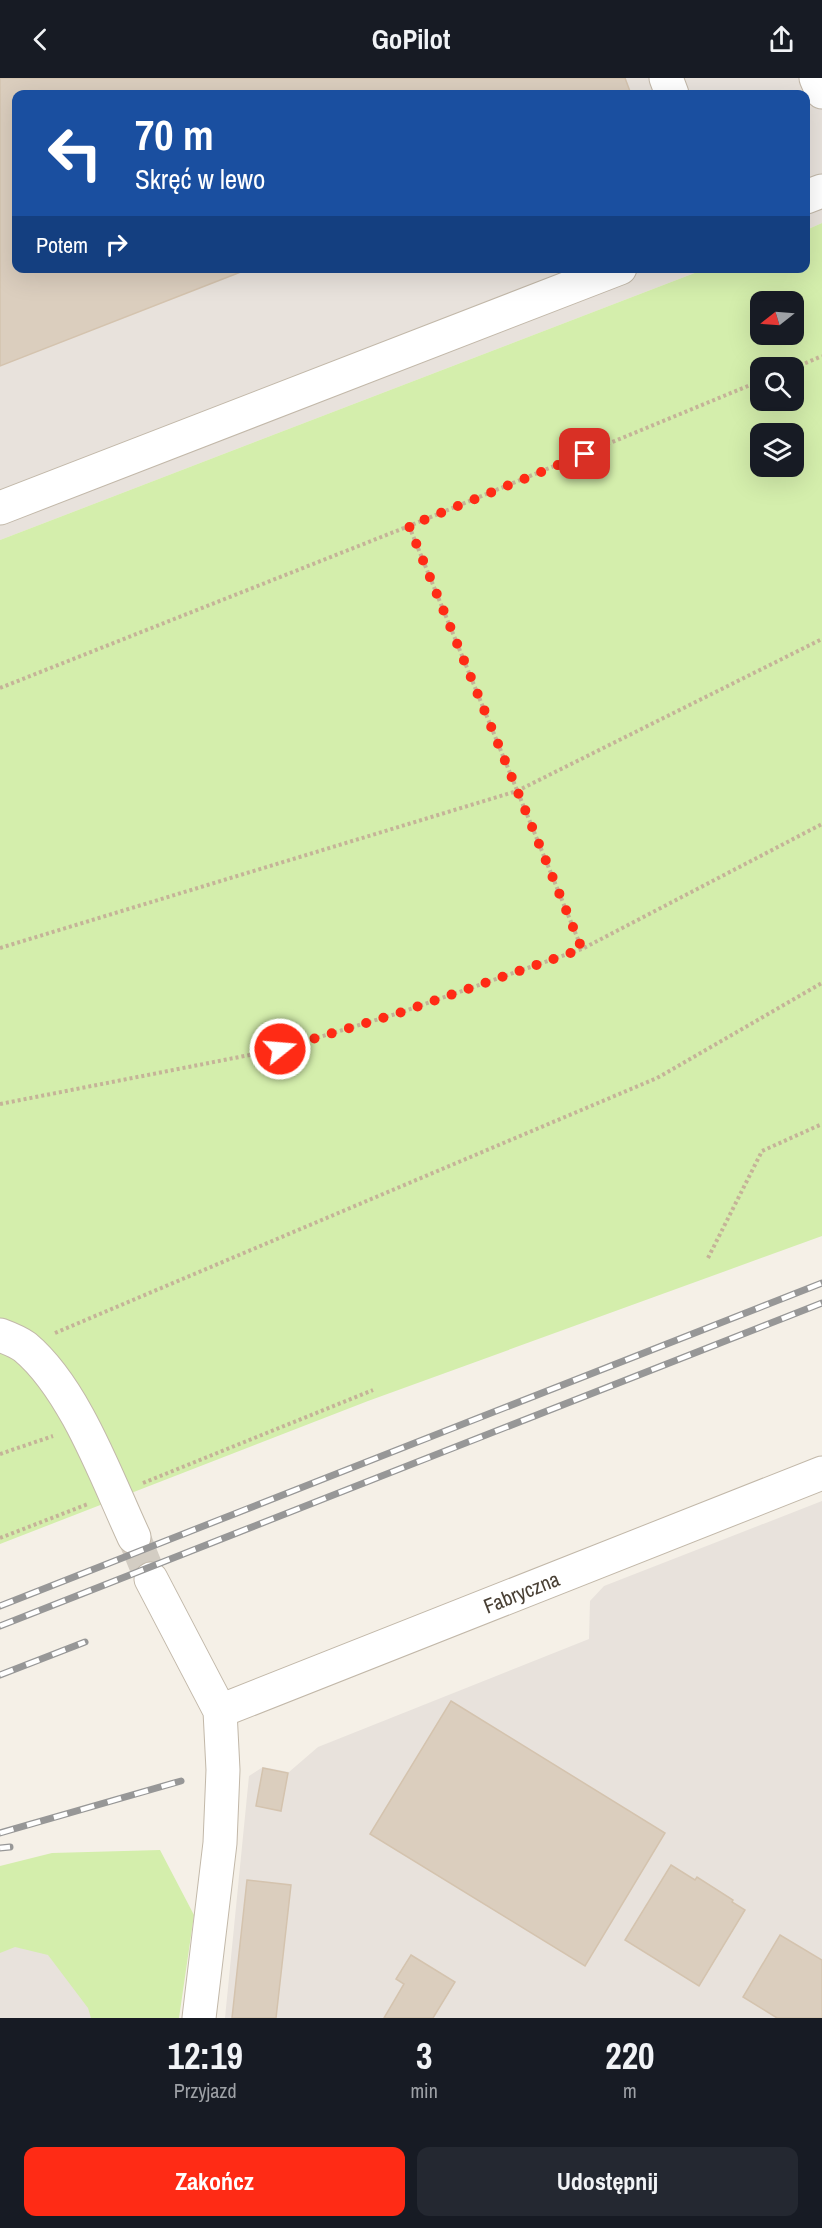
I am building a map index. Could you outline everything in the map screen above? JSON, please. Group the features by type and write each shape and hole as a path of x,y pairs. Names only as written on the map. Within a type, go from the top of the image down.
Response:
{"street":[{"path":"816,78 822,92"},
{"path":"0,508 607,273"},
{"path":"12,1340 53,1379 83,1425 134,1537"},
{"name":"Fabryczna","path":"220,1711 822,1473"},
{"path":"152,1579 220,1711 223,1770 220,1843 199,2018"}],"path":[{"path":"804,364 822,356"},
{"path":"0,688 409,526 750,385"},
{"path":"409,526 582,949"},
{"path":"0,948 518,791 822,639"},
{"path":"0,1104 280,1049 399,1013 582,949 822,824"},
{"path":"12,1340 657,1078 822,983"},
{"path":"708,1258 762,1151 822,1124"},
{"path":"0,1538 373,1390"},
{"path":"0,1454 83,1425"}],"shaded area":[{"path":"0,78 822,78 822,223 810,228 810,90 12,90 12,273 695,273 0,540"},
{"path":"822,1501 822,2018 225,2018 249,1776 263,1767 289,1772 318,1747 589,1639 590,1601 604,1586"},
{"path":"0,1877 146,2018 0,2018"}],"green space":[{"path":"822,223 822,1236 368,1401 0,1544 0,540 695,273 810,273 810,228"},
{"path":"160,1850 194,1915 179,2018 91,2018 88,2008 48,1955 15,1947 0,1953 0,1866 52,1853"}],"building":[{"path":"0,78 625,78 630,90 12,90 12,273 238,273 0,366"},
{"path":"451,1701 665,1833 585,1966 370,1834"},
{"path":"263,1768 288,1773 281,1811 256,1806"},
{"path":"671,1865 695,1880 697,1877 745,1910 699,1986 625,1940"},
{"path":"247,1880 291,1885 276,2018 232,2018"},
{"path":"780,1935 822,1960 822,2018 777,2018 743,1997"},
{"path":"411,1955 455,1982 433,2018 384,2018 404,1984 396,1979"}],"tunnel":[{"path":"134,1537 151,1579"}],"railway":[{"path":"0,1606 822,1283"},
{"path":"0,1626 822,1303"},
{"path":"0,1675 85,1642"},
{"path":"0,1833 181,1781"},
{"path":"0,1848 10,1847"}],"route":[{"path":"280,1049 399,1013 582,949 409,526 585,454"}]}
